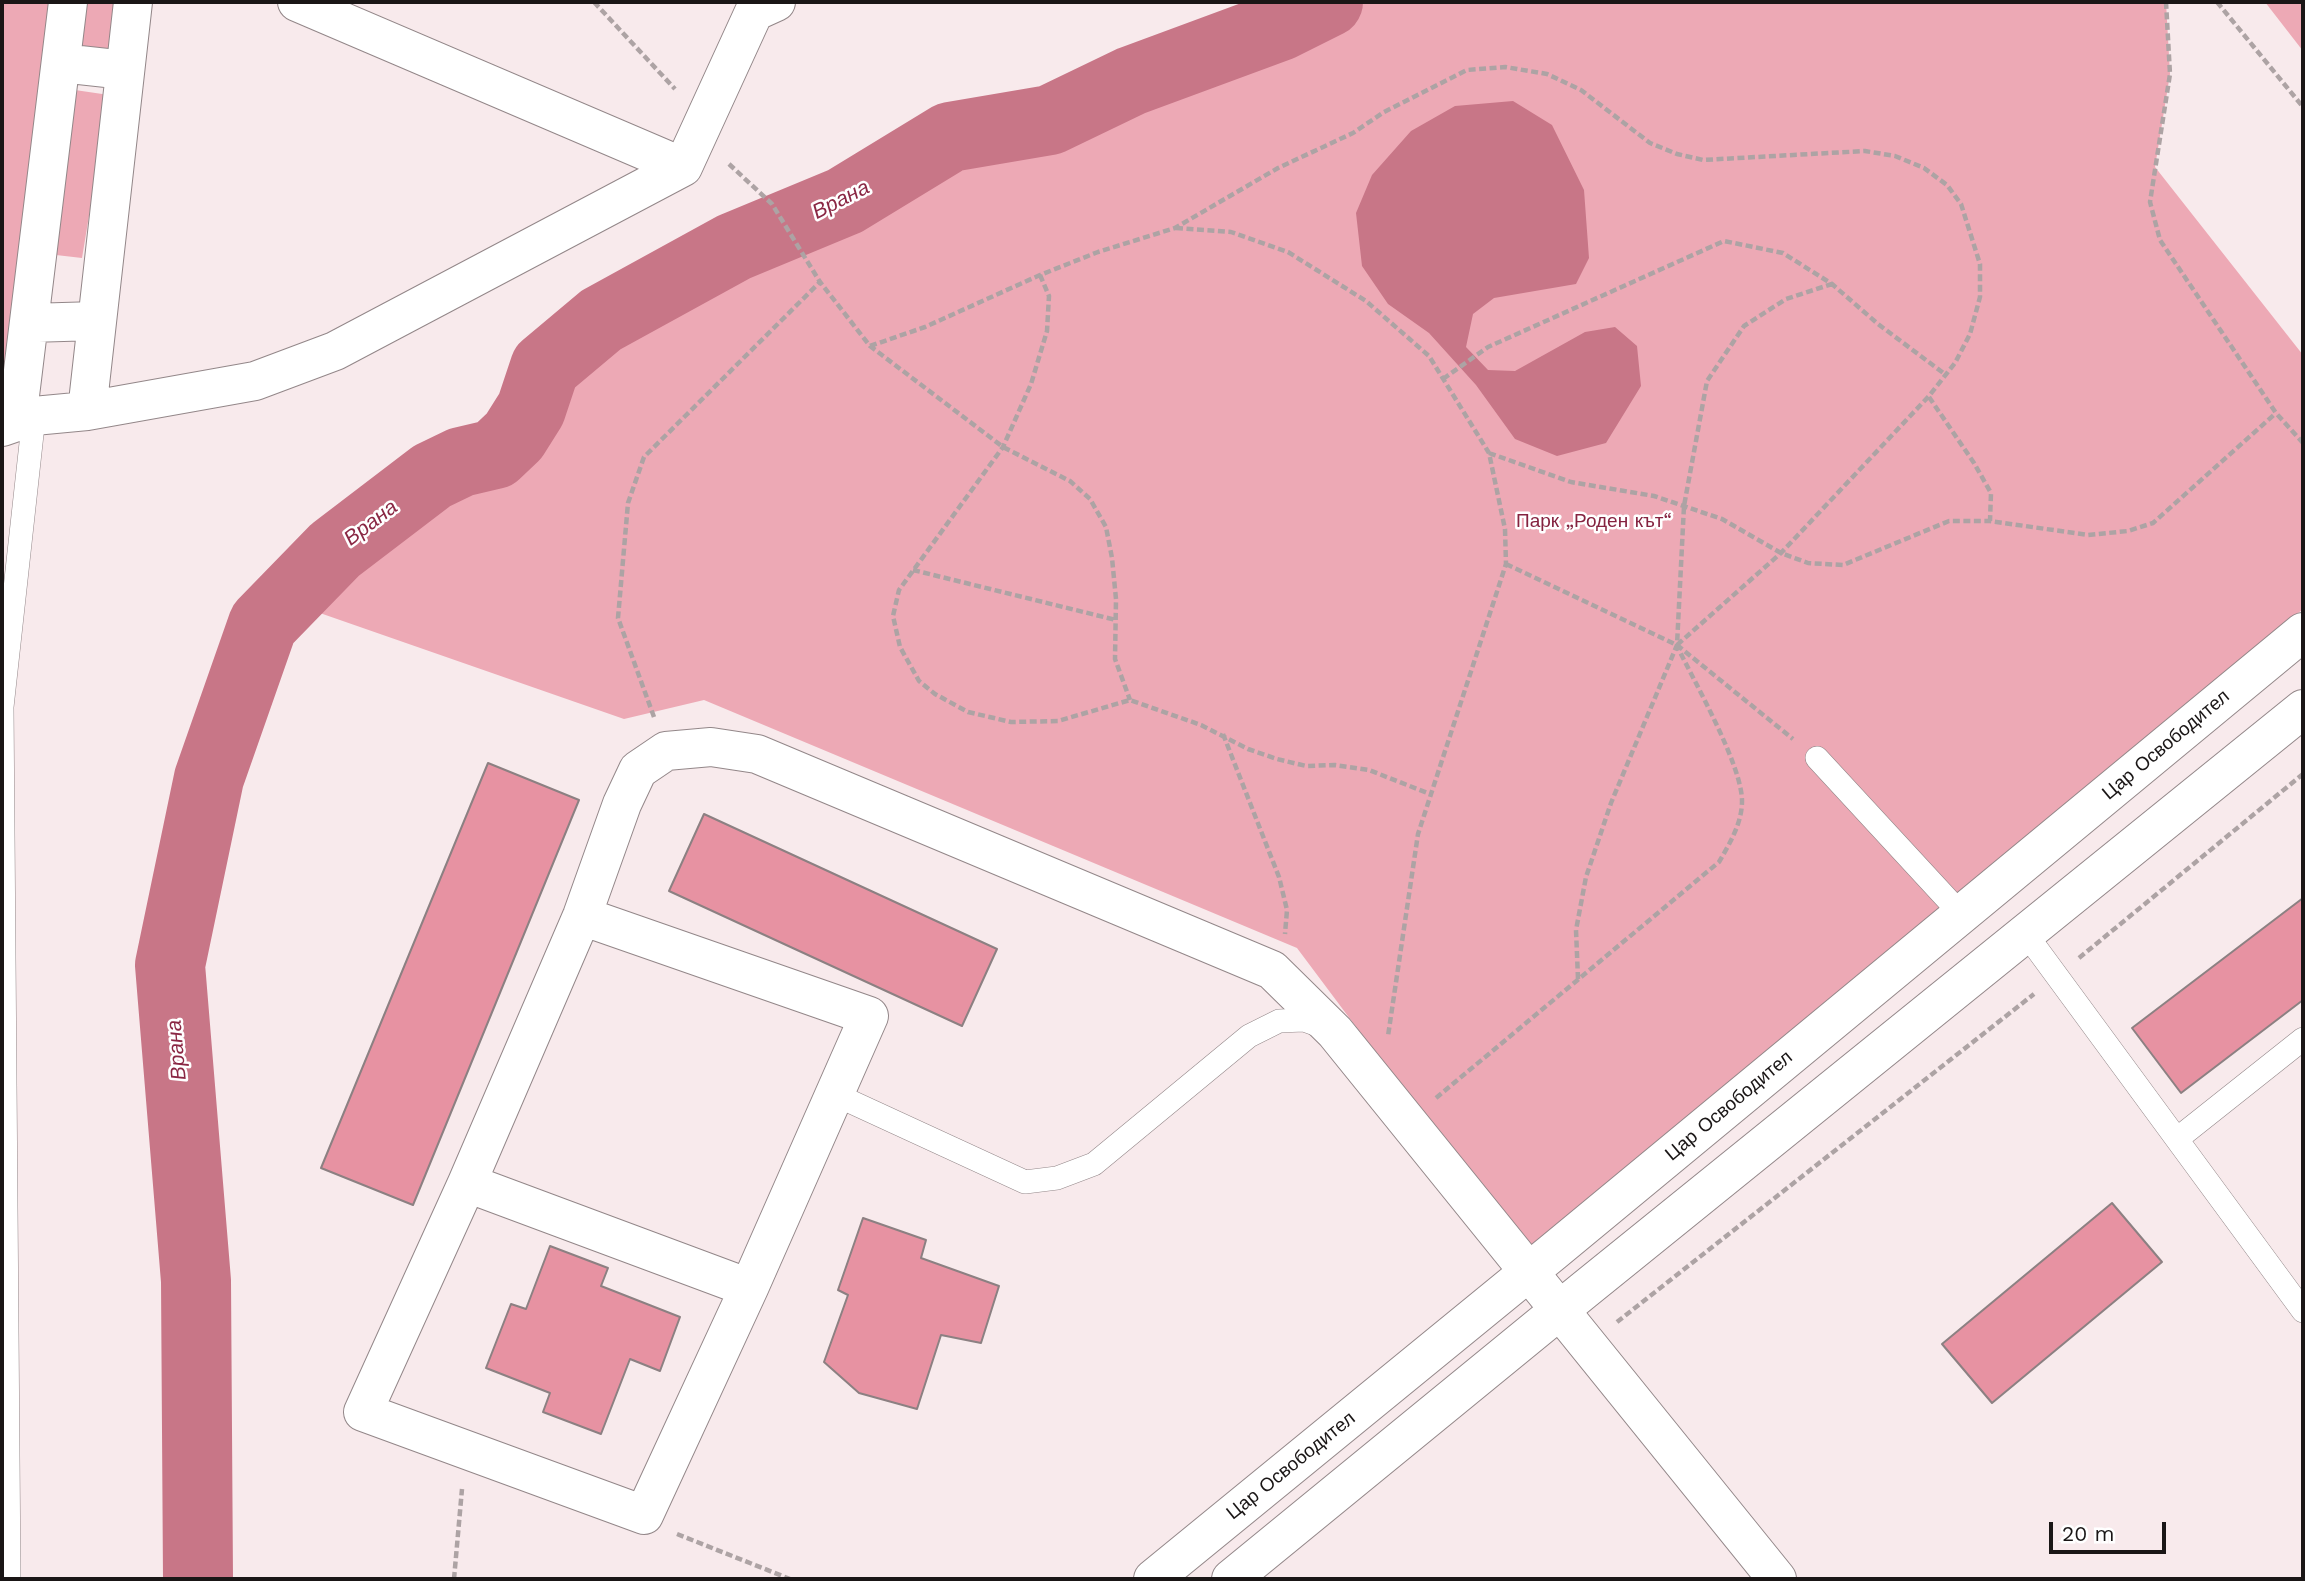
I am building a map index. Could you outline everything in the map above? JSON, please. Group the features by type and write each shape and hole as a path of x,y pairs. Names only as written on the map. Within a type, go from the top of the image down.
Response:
{"street":[{"path":"68,2 18,421 255,381 335,351 684,167 754,12 776,2"},
{"path":"87,411 133,2"},
{"path":"297,2 684,167"},
{"path":"61,63 125,70"},
{"path":"30,323 96,321"},
{"name":"Цар Освободител","path":"1153,1579 2303,632"},
{"path":"1231,1579 2303,709"},
{"path":"582,916 869,1016 749,1289 644,1515 363,1412 467,1183 582,916 622,804 638,770 666,751 711,747 757,754 1272,971 1335,1032 1527,1273 1777,1579"},
{"path":"467,1183 749,1289"}],"lane":[{"path":"9,1579 2,707 18,421"},
{"path":"1816,758 1961,914"},
{"path":"2026,933 2303,1311"},
{"path":"834,1094 1025,1182 1057,1178 1094,1164 1249,1036 1279,1021 1304,1020 1335,1032"},
{"path":"2177,1139 2303,1039"}],"path":[{"path":"2166,2 2170,74 2150,202 2161,240 2276,413 2303,443"},
{"path":"2217,2 2303,107"},
{"path":"870,346 925,327 1098,252 1175,228 1278,168 1353,133 1384,112 1467,70 1505,67 1547,74 1581,90 1650,143 1677,154 1703,160 1865,151 1895,156 1924,167 1947,185 1961,204 1980,264 1980,298 1970,334 1946,375 1929,397 1781,553 1676,645"},
{"path":"772,204 820,282 870,346 1003,447 1070,481 1090,499 1105,527 1112,558 1115,659 1130,699"},
{"path":"1175,228 1231,232 1288,252 1366,301 1429,356 1489,453 1505,529 1506,564 1418,834 1394,1006 1378,1085"},
{"path":"1443,379 1488,347 1724,241 1783,253 1832,284 1878,324 1946,375"},
{"path":"1040,275 1049,296 1047,331 1031,384 1003,447 899,590 893,616 900,647 919,681 935,694 968,712 1011,722 1058,721 1130,699 1223,734 1248,749 1277,759 1306,766 1335,765 1369,770 1430,794"},
{"path":"666,751 618,618 628,503 644,457 820,282"},
{"path":"1578,979 1576,930 1586,877 1611,803 1676,645 1684,506 1707,381 1744,326 1786,299 1832,284"},
{"path":"1929,397 1974,463 1991,494 1990,521"},
{"path":"1489,453 1571,482 1654,496 1721,519 1781,553 1808,563 1843,565 1949,522 1990,521 2088,535 2128,531 2153,523 2276,413"},
{"path":"1506,564 1676,645 1816,758"},
{"path":"914,570 1115,620"},
{"path":"1407,1122 1719,862 1736,832 1742,801 1733,763 1676,645"},
{"path":"1223,734 1279,877 1287,910 1284,943 1272,971"},
{"path":"1587,1346 2057,976 2303,774"},
{"path":"454,1579 466,1450"},
{"path":"644,1515 662,1528 790,1579"}],"green space":[{"path":"2,2 54,2 2,391"},
{"path":"84,2 122,2 116,54 80,48"},
{"name":"Парк „Роден кът“","path":"1285,2 2166,2 2170,74 2155,167 2303,355 2303,609 1526,1254 1297,948 704,700 624,719 317,612 288,605 342,553 498,421 631,314 766,229 962,150 1076,119 1142,109 1199,73"},
{"path":"2265,2 2303,2 2303,51"},
{"path":"75,90 109,95 82,258 56,255"}],"shaded area":[{"path":"1513,101 1552,125 1584,190 1589,258 1576,284 1494,298 1473,314 1466,347 1488,370 1515,371 1585,332 1615,327 1637,346 1641,386 1606,443 1557,456 1515,439 1476,385 1429,333 1388,304 1362,266 1356,213 1372,175 1411,131 1455,106"}],"building":[{"path":"488,763 579,800 413,1205 321,1168"},
{"path":"704,814 997,949 962,1026 669,891"},
{"path":"2303,898 2303,1000 2181,1093 2132,1028"},
{"path":"2112,1203 2162,1262 1992,1403 1942,1344"},
{"path":"863,1218 926,1240 921,1258 999,1286 981,1343 941,1335 917,1409 859,1393 824,1362 848,1295 838,1290"},
{"path":"550,1246 608,1268 601,1286 680,1317 660,1371 630,1359 601,1434 543,1412 550,1393 486,1368 511,1304 526,1309"}],"waterway":[{"name":"Врана","path":"198,1579 196,1281 170,965 209,778 263,624 335,550 432,476 461,462 495,454 514,436 531,409 545,367 601,320 734,247 845,201 950,137 1050,120 1131,81 1280,26 1328,2"}]}
